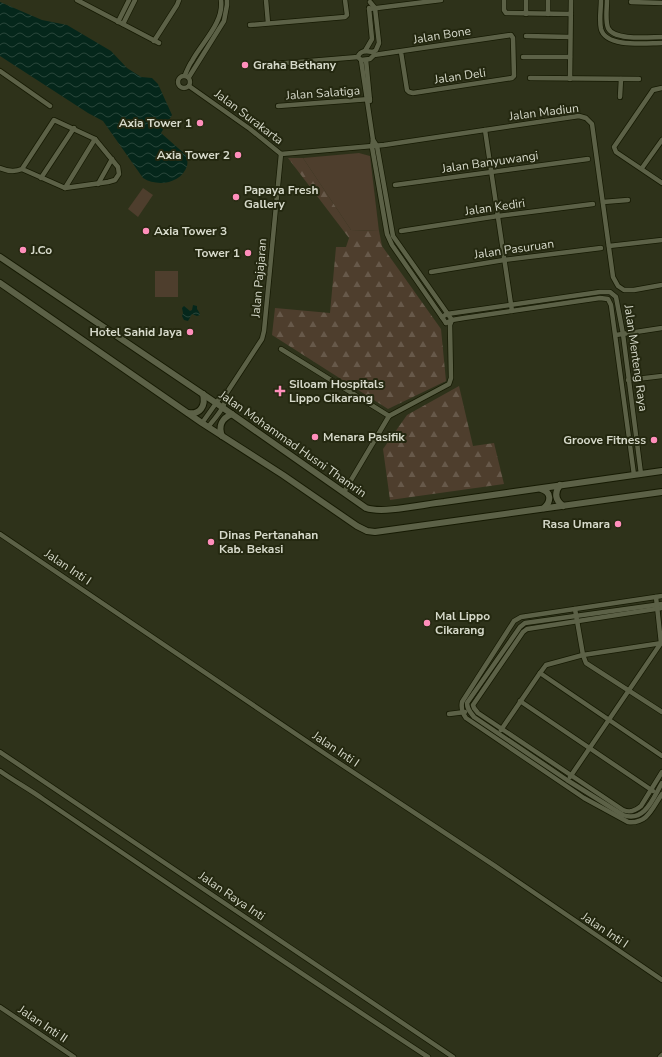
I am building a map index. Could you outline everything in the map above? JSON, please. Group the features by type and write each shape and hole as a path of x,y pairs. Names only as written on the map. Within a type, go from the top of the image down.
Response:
{"street":[{"path":"78,0 86,2 159,43"},
{"path":"121,23 129,0"},
{"path":"121,23 135,0"},
{"path":"154,41 179,0"},
{"path":"187,76 192,61 218,19 221,0"},
{"path":"187,76 224,21 227,5 226,0"},
{"path":"266,0 268,23"},
{"path":"250,25 346,17 345,0"},
{"path":"369,9 414,2 441,0"},
{"path":"504,0 504,10 506,13 571,14"},
{"path":"526,0 526,14"},
{"path":"548,0 548,14"},
{"path":"570,78 571,0"},
{"path":"601,0 601,28 606,37 621,43 662,44"},
{"path":"607,0 607,24 609,31 615,35 622,36 662,37"},
{"path":"274,64 370,59 379,43 375,8 370,1"},
{"path":"365,51 372,39 369,9 370,1"},
{"path":"631,2 643,1 662,3"},
{"name":"Jalan Bone","path":"373,53 401,52 510,35 512,36"},
{"name":"Jalan Deli","path":"401,52 407,90 413,93 512,78 514,76 512,36"},
{"path":"526,36 570,37"},
{"path":"373,53 365,51 360,52 373,140 372,146 389,240 442,317 450,324"},
{"path":"523,56 570,57"},
{"path":"0,71 50,106"},
{"path":"181,76 187,76 191,81 190,86 186,88 181,87 178,84 178,80 181,76"},
{"path":"530,78 639,79"},
{"path":"620,97 621,79"},
{"name":"Jalan Surakarta","path":"190,86 255,133 281,154 377,146"},
{"path":"662,88 653,90 614,147 616,152 642,168 662,183"},
{"name":"Jalan Salatiga","path":"278,106 368,101"},
{"name":"Jalan Madiun","path":"377,146 579,116 586,118 592,124 602,202 615,282 624,290 634,290 662,285"},
{"path":"0,168 12,171 22,169 53,121 57,120 95,139 119,170 118,177 108,182 65,188 22,169"},
{"path":"41,178 74,128"},
{"path":"485,130 512,311"},
{"path":"65,188 95,139"},
{"path":"344,492 389,416 449,384 452,378 450,324 447,314 393,236 377,146 373,140"},
{"path":"642,168 662,140"},
{"name":"Jalan Pajajaran","path":"205,425 222,408 226,394 262,339 281,154"},
{"path":"98,184 112,159"},
{"name":"Jalan Banyuwangi","path":"395,185 588,159"},
{"path":"602,202 628,200"},
{"name":"Jalan Kediri","path":"401,231 498,216 593,204"},
{"path":"609,246 662,240"},
{"name":"Jalan Pasuruan","path":"430,272 504,260 601,248"},
{"name":"Jalan Mohammad Husni Thamrin","path":"0,257 203,394 366,508 380,510 662,471"},
{"path":"0,283 187,413 283,475 357,526 367,531 375,532 662,492"},
{"name":"Jalan Menteng Raya","path":"442,317 447,314 600,292 610,292 616,297 623,334 641,474"},
{"name":"Jalan Menteng Raya","path":"450,324 512,311 600,298 608,299 611,305 616,336 634,475"},
{"path":"616,336 662,328"},
{"path":"281,349 389,416"},
{"path":"622,381 662,376"},
{"path":"187,413 192,414 201,409 204,405 203,394"},
{"name":"Jalan Pajajaran","path":"205,425 216,403 222,395 226,394"},
{"path":"222,436 220,432 221,423 232,414"},
{"path":"560,485 556,494 556,499 563,506"},
{"path":"539,488 545,490 549,494 550,500 548,505 543,509"},
{"name":"Jalan Inti I","path":"0,534 327,755 489,862 662,980"},
{"path":"662,596 520,617 514,621 462,702 461,706 466,718 628,817 638,816 645,811 662,783"},
{"path":"568,780 662,643 660,607 656,597"},
{"path":"660,607 525,624 520,627 467,703 469,711 474,717 500,731 628,812 641,806 662,772"},
{"path":"575,609 583,655 586,663 661,710"},
{"path":"577,618 527,629 523,632 475,700 473,705 474,708 536,762 599,807 628,822 635,823 645,819 662,794"},
{"path":"500,731 546,665 583,655 662,643"},
{"path":"540,673 662,756"},
{"path":"520,701 655,793"},
{"path":"449,714 463,713 474,708"},
{"name":"Jalan Raya Inti","path":"0,752 453,1057"},
{"path":"0,772 43,798 119,852 159,877 263,949 428,1057"},
{"path":"599,807 602,802"},
{"name":"Jalan Inti II","path":"0,1007 74,1057"}],"green space":[{"path":"359,153 370,156 379,231 351,230 303,158"},
{"path":"288,158 303,158 351,230 379,231 382,246 441,329 446,381 388,409 272,335 275,308 330,313 336,247 346,247 349,238"},
{"path":"143,188 153,195 138,217 128,209"},
{"path":"155,271 178,271 178,297 155,297"},
{"path":"459,386 473,446 494,443 504,484 390,500 383,449 407,415"}],"water":[{"path":"0,2 42,20 67,25 111,51 127,68 141,77 152,78 158,84 172,115 161,133 187,156 187,166 180,177 161,183 149,181 143,178 103,121 88,113 0,56"},
{"path":"193,305 197,306 200,315 197,316 192,314 188,321 184,320 182,316 182,308 184,306 190,311 192,310"}],"place":[{"name":"Graha Bethany","path":"245,65"},
{"name":"Axia Tower 1","path":"200,123"},
{"name":"Axia Tower 2","path":"238,155"},
{"name":"Papaya Fresh Gallery","path":"236,197"},
{"name":"Axia Tower 3","path":"146,231"},
{"name":"J.Co","path":"23,250"},
{"name":"Tower 1","path":"248,253"},
{"name":"Hotel Sahid Jaya","path":"190,332"},
{"name":"Siloam Hospitals Lippo Cikarang","path":"280,391"},
{"name":"Menara Pasifik","path":"315,437"},
{"name":"Groove Fitness","path":"654,440"},
{"name":"Rasa Umara","path":"618,524"},
{"name":"Dinas Pertanahan Kab. Bekasi","path":"211,542"},
{"name":"Mal Lippo Cikarang","path":"427,623"}]}
